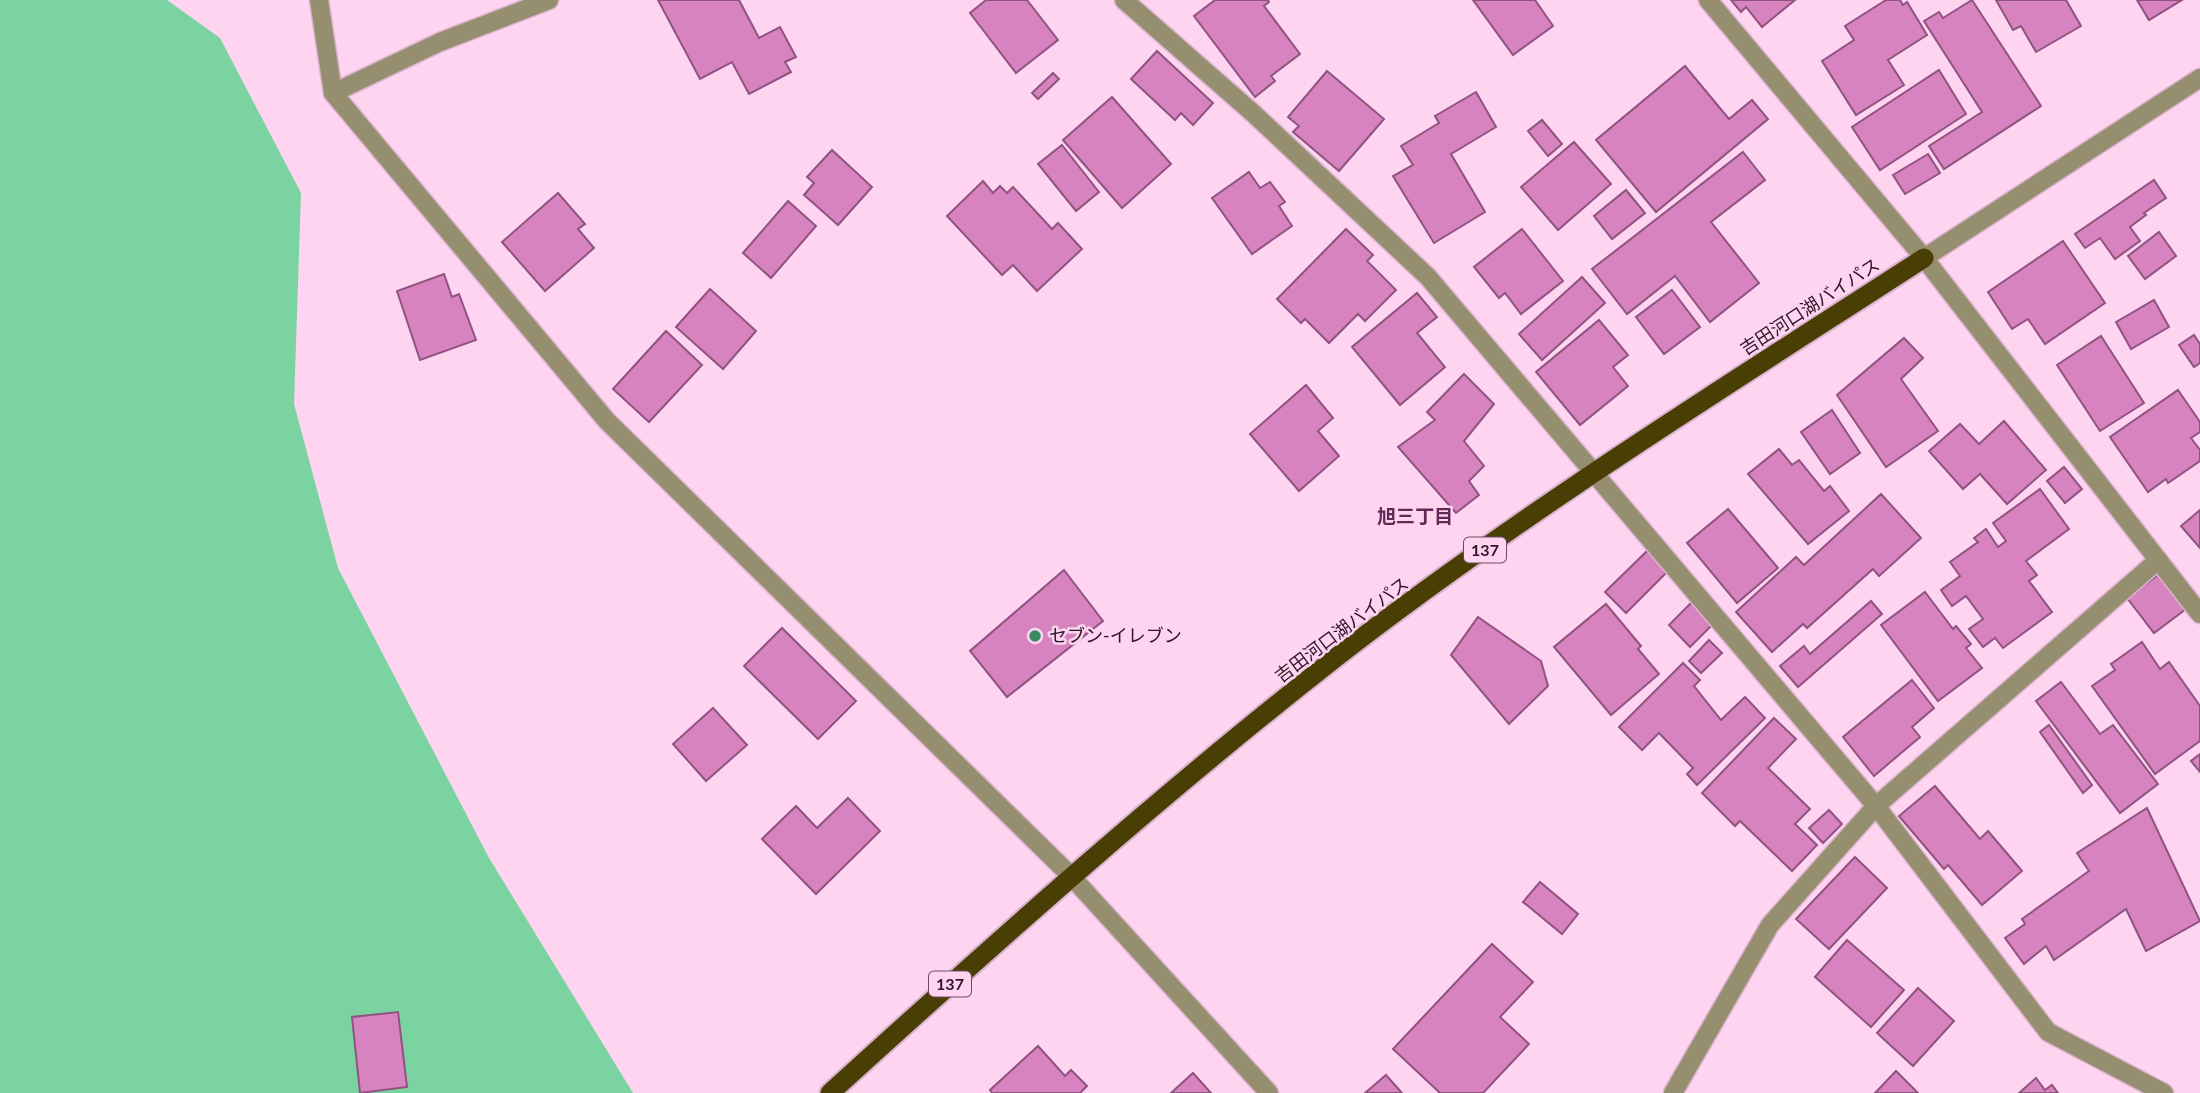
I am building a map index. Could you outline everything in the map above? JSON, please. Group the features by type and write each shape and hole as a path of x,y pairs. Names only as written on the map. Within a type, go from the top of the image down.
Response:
{"highway":[{"name":"吉田河口湖バイパス","path":"830,1093 1070,875 1335,659 1595,471 1924,258"}],"street":[{"path":"318,0 333,93 607,421 1070,875 1269,1093"},
{"path":"333,93 440,43 548,0"},
{"path":"1124,0 1254,114 1428,277 1876,806 2048,1032 2164,1093"},
{"path":"1709,0 1924,258 2200,614"},
{"path":"1924,258 2200,78"},
{"path":"1673,1093 1770,925 1876,806 2157,561"}],"green space":[{"path":"0,0 167,0 220,38 301,193 294,404 338,568 489,858 633,1093 0,1093"}],"building":[{"path":"658,0 739,0 759,38 780,27 796,57 785,62 791,72 749,94 732,62 700,79"},
{"path":"986,0 1027,0 1058,40 1016,73 970,13"},
{"path":"1215,0 1268,0 1264,6 1300,54 1271,76 1275,81 1255,97 1194,16"},
{"path":"1473,0 1535,0 1553,26 1513,55"},
{"path":"1731,0 1795,0 1762,27 1746,7 1741,12"},
{"path":"1886,0 1900,0 1903,5 1907,2 1927,35 1888,60 1904,85 1856,115 1822,61 1854,40 1845,26"},
{"path":"1972,0 2041,106 1944,169 1929,146 1982,112 1924,21 1939,12 1943,18"},
{"path":"1996,0 2066,0 2081,26 2036,52 2021,26 2013,30"},
{"path":"2137,0 2182,0 2149,20"},
{"path":"1157,51 1213,103 1193,125 1181,113 1175,120 1131,79"},
{"path":"1685,66 1729,119 1752,100 1768,119 1656,212 1596,140"},
{"path":"1939,70 1966,114 1880,170 1852,127"},
{"path":"1327,71 1384,119 1339,171 1293,132 1299,126 1288,117"},
{"path":"1053,73 1059,79 1038,99 1032,93"},
{"path":"1476,92 1496,127 1451,154 1485,212 1434,243 1393,176 1413,165 1401,146 1439,123 1435,116"},
{"path":"1112,97 1171,164 1122,208 1063,140"},
{"path":"1542,120 1562,144 1548,156 1528,131"},
{"path":"1574,142 1611,184 1558,230 1521,187"},
{"path":"1062,145 1099,192 1076,211 1038,164"},
{"path":"832,150 872,187 838,225 804,195 814,183 807,177"},
{"path":"1743,152 1765,180 1711,222 1759,283 1710,322 1675,276 1627,314 1592,269"},
{"path":"1928,154 1940,173 1905,194 1893,175"},
{"path":"1249,172 1260,188 1270,182 1285,202 1279,206 1292,226 1252,254 1212,198"},
{"path":"2154,180 2166,198 2144,213 2146,215 2130,227 2140,241 2115,259 2100,238 2085,248 2075,234"},
{"path":"983,181 993,193 1000,186 1007,193 1013,187 1052,229 1058,223 1082,249 1037,291 1013,265 1002,275 947,216"},
{"path":"1626,190 1645,213 1612,239 1594,216"},
{"path":"558,193 585,224 578,229 594,248 545,291 502,242"},
{"path":"788,201 816,226 771,278 743,253"},
{"path":"1346,229 1373,255 1367,261 1396,290 1365,321 1358,314 1329,343 1305,319 1301,323 1277,299"},
{"path":"1522,229 1563,281 1521,314 1505,293 1499,298 1474,267"},
{"path":"2159,232 2176,256 2145,279 2128,256"},
{"path":"2063,241 2105,303 2045,344 2028,319 2012,329 1988,292"},
{"path":"444,274 452,297 459,294 476,340 420,360 397,291"},
{"path":"1582,277 1605,303 1542,360 1519,334"},
{"path":"710,289 756,331 723,369 676,327"},
{"path":"1672,290 1700,327 1664,354 1636,317"},
{"path":"1417,293 1437,317 1417,333 1445,367 1400,405 1352,347"},
{"path":"2154,300 2169,327 2131,349 2116,322"},
{"path":"1599,320 1628,355 1613,367 1628,386 1580,425 1536,372"},
{"path":"666,331 702,365 649,422 613,389"},
{"path":"2194,335 2200,344 2200,363 2194,367 2179,345"},
{"path":"2101,336 2144,403 2100,431 2057,365"},
{"path":"1904,338 1923,358 1901,379 1938,431 1886,467 1837,395"},
{"path":"1464,374 1494,404 1464,441 1484,466 1469,481 1479,495 1456,513 1398,447 1435,420 1427,412"},
{"path":"1306,385 1333,418 1318,431 1339,456 1299,491 1250,434"},
{"path":"2178,390 2200,422 2200,432 2191,438 2200,450 2200,461 2168,483 2166,479 2148,492 2110,437"},
{"path":"1832,410 1860,453 1830,474 1801,432"},
{"path":"2004,421 2046,470 2007,504 1980,474 1963,489 1929,451 1960,424 1979,444"},
{"path":"1779,449 1792,465 1799,460 1824,491 1830,486 1849,511 1808,544 1748,474"},
{"path":"2064,467 2082,489 2065,503 2047,481"},
{"path":"2040,489 2069,529 2026,561 2037,575 2029,581 2052,612 2003,648 1995,638 1983,647 1969,629 1983,619 1966,596 1952,606 1941,590 1960,576 1950,562 1978,542 1974,538 1986,529 1998,547 2006,541 1993,523"},
{"path":"1881,494 1921,538 1879,576 1873,569 1807,628 1803,624 1772,652 1736,612 1796,557 1804,565"},
{"path":"1728,509 1778,568 1737,603 1687,543"},
{"path":"2200,510 2200,548 2181,526"},
{"path":"1648,550 1668,571 1626,613 1605,592"},
{"name":"セブン-イレブン","path":"1064,570 1103,621 1007,697 970,651"},
{"path":"2159,574 2186,609 2154,633 2127,598"},
{"path":"1925,592 1953,629 1956,626 1971,644 1966,648 1982,668 1938,701 1881,625"},
{"path":"1871,601 1882,614 1798,687 1780,666 1804,646 1810,654"},
{"path":"1692,602 1713,624 1690,647 1669,625"},
{"path":"1606,604 1641,646 1638,649 1659,674 1611,715 1554,647"},
{"path":"1478,617 1541,661 1548,686 1509,724 1451,655"},
{"path":"782,628 856,701 818,739 744,666"},
{"path":"1709,640 1722,653 1701,673 1689,661"},
{"path":"2142,642 2160,669 2169,662 2200,706 2200,741 2155,774 2092,686 2115,670 2111,664"},
{"path":"1683,663 1700,680 1694,686 1721,720 1745,697 1765,718 1697,785 1687,774 1693,768 1659,733 1642,750 1619,727"},
{"path":"1912,680 1934,708 1912,727 1920,737 1874,776 1843,737"},
{"path":"2061,682 2100,734 2113,725 2158,784 2120,813 2036,701"},
{"path":"713,708 747,745 706,781 673,744"},
{"path":"1774,718 1796,739 1768,768 1810,809 1795,824 1817,845 1792,871 1740,821 1735,826 1702,793"},
{"path":"2049,725 2092,785 2083,793 2040,732"},
{"path":"2200,754 2200,772 2191,761"},
{"path":"1935,786 1980,839 1988,831 2022,871 1982,905 1948,865 1944,869 1899,816"},
{"path":"848,798 880,831 816,894 762,839 796,806 817,828"},
{"path":"2147,808 2200,921 2146,951 2126,909 2054,960 2046,946 2024,964 2005,938 2025,924 2022,919 2089,871 2077,853"},
{"path":"1829,810 1842,824 1823,843 1809,828"},
{"path":"1855,857 1887,888 1829,949 1796,919"},
{"path":"1540,882 1578,914 1562,934 1523,902"},
{"path":"1847,940 1904,990 1871,1027 1815,977"},
{"path":"1492,944 1533,982 1500,1017 1529,1044 1483,1093 1440,1093 1393,1049"},
{"path":"1918,988 1954,1021 1913,1066 1877,1033"},
{"path":"398,1012 407,1087 360,1093 352,1017"},
{"path":"1038,1046 1065,1076 1071,1070 1087,1086 1080,1093 992,1093 990,1090"},
{"path":"1896,1071 1918,1093 1875,1093"},
{"path":"1193,1073 1211,1093 1171,1093"},
{"path":"1386,1075 1402,1093 1365,1093"},
{"path":"2036,1078 2045,1090 2052,1085 2058,1093 2019,1093"}],"place":[{"name":"セブン-イレブン","path":"1035,636"}],"district":[{"name":"旭三丁目","path":"1415,516"}]}
